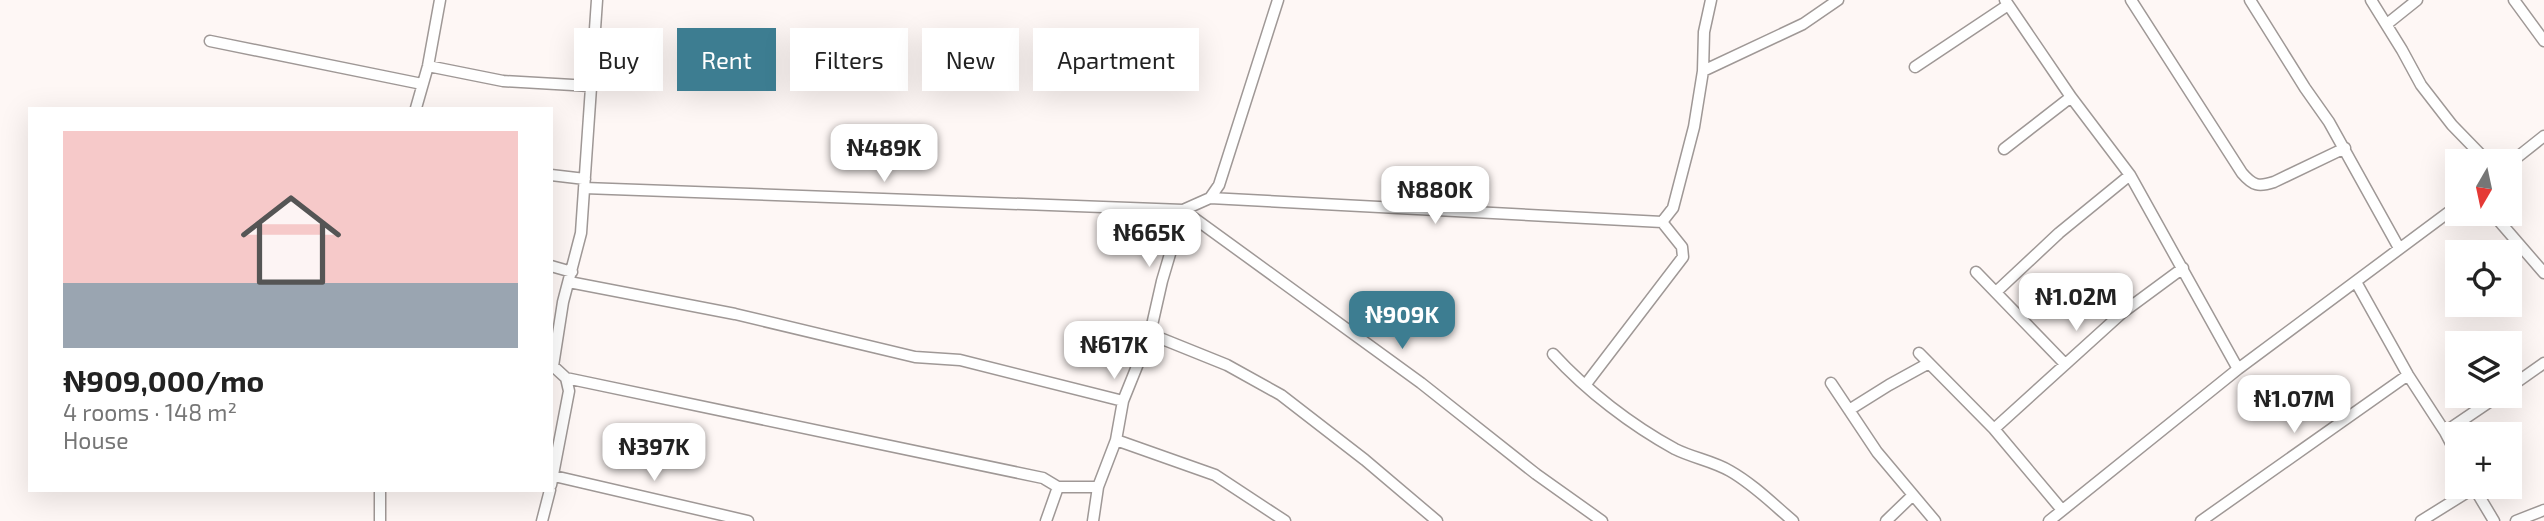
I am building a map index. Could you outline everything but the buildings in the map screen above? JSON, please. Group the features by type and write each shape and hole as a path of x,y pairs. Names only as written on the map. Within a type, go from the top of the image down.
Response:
{"street":[{"path":"416,107 428,66 440,0"},
{"path":"595,28 597,0"},
{"path":"553,176 585,184 1183,210 1209,198 1219,185 1278,0"},
{"path":"1662,222 1673,208 1694,127 1703,71 1704,32 1711,0"},
{"path":"1703,71 1803,24 1838,0"},
{"path":"2131,0 2252,185 2262,186 2274,182 2345,148"},
{"path":"2250,0 2345,148 2399,248"},
{"path":"2371,0 2387,23 2421,85 2452,125 2475,149"},
{"path":"2387,23 2417,0"},
{"path":"2514,0 2544,41"},
{"path":"1915,67 2006,2 2071,97 2130,175 2238,369"},
{"path":"210,41 422,84"},
{"path":"428,66 503,81 574,85"},
{"path":"553,358 581,233 590,91"},
{"path":"2004,149 2071,97"},
{"path":"2522,153 2544,136"},
{"path":"1996,292 2059,233 2130,175"},
{"path":"1209,198 1662,222 1682,247 1683,257 1586,384"},
{"path":"1093,521 1098,487 1116,440 1123,401 1150,334 1183,210"},
{"path":"1183,210 1421,383 1594,519"},
{"path":"2049,521 2238,369 2445,215"},
{"path":"2504,226 2544,272"},
{"path":"553,267 570,277 915,357 960,360 1123,401"},
{"path":"1994,429 2122,313 2183,268"},
{"path":"1976,272 2065,363"},
{"path":"2356,282 2408,375 2445,432"},
{"path":"1150,334 1227,365 1281,395 1365,460 1437,521"},
{"path":"1919,353 1994,429 2062,510"},
{"path":"1553,354 1650,435 1678,451 1733,472 1793,521"},
{"path":"1849,410 1929,363"},
{"path":"2522,379 2544,363"},
{"path":"553,366 566,378 1043,478 1058,487 1098,487"},
{"path":"2201,521 2408,375"},
{"path":"554,460 569,391 566,378"},
{"path":"1831,383 1877,452 1935,521"},
{"path":"2460,422 2480,408"},
{"path":"1116,440 1215,475 1285,521"},
{"path":"553,484 748,521"},
{"path":"1045,521 1058,487"},
{"path":"380,492 380,521"},
{"path":"542,521 550,492"},
{"path":"1886,521 1913,495"},
{"path":"2421,521 2455,499"},
{"path":"2480,499 2494,521"},
{"path":"2516,521 2544,510"}]}
